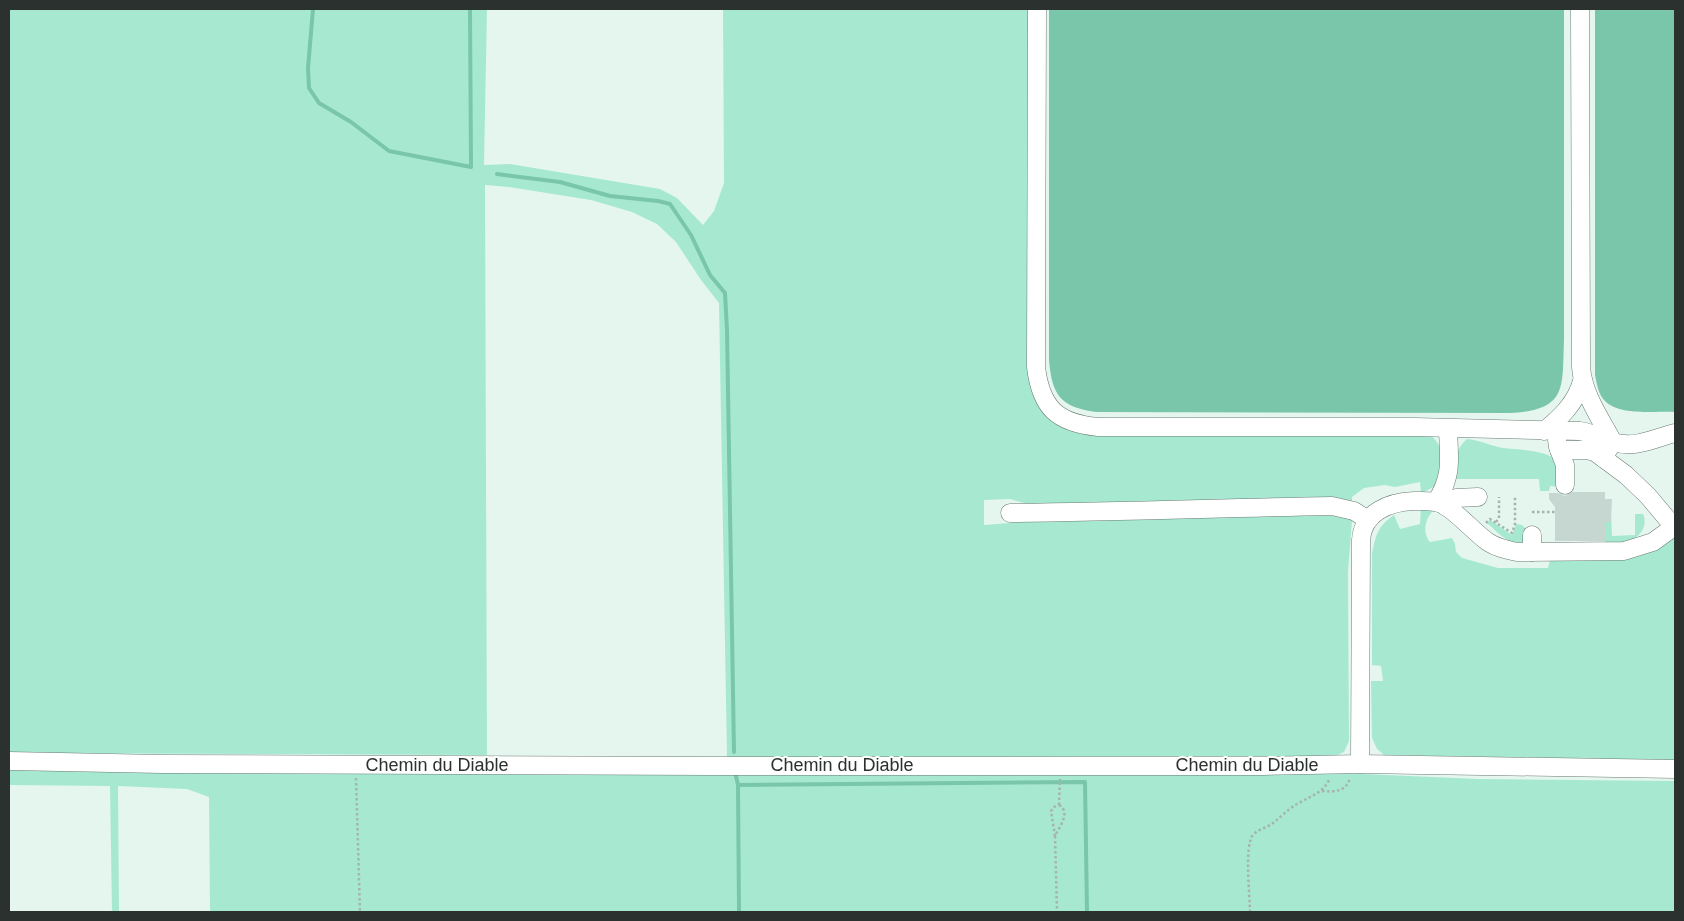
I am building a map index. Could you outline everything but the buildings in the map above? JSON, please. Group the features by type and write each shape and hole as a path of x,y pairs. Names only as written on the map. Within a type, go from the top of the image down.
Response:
{"street":[{"path":"1037,9 1036,367 1038,385 1046,403 1059,416 1080,425 1098,427 1415,427 1580,431 1593,433 1613,442 1636,444 1675,433"},
{"path":"1550,431 1574,402 1582,381 1580,9"},
{"path":"1582,381 1613,442"},
{"path":"1441,504 1448,480 1448,429"},
{"path":"1550,431 1565,464 1565,485"},
{"path":"1603,458 1613,442"},
{"path":"1441,504 1489,543 1517,552 1532,543 1624,551 1653,542 1675,527 1648,496 1626,475 1594,452 1586,450 1559,450"},
{"path":"1356,764 1362,530 1368,520 1382,508 1391,504 1421,501 1441,504 1456,498 1478,497"},
{"path":"1010,513 1332,506 1354,511 1368,520"},
{"name":"Chemin du Diable","path":"9,761 355,764 1356,764 1675,769"}],"path":[{"path":"1496,522 1499,518 1499,497"},
{"path":"1486,523 1490,519 1512,533 1515,524 1514,497"},
{"path":"1532,512 1555,512"},
{"path":"355,764 360,912"},
{"path":"1250,912 1248,870 1252,836 1269,826 1295,804 1322,791 1327,786 1330,778 1329,764"},
{"path":"1322,791 1334,792 1343,790 1348,784 1356,764"},
{"path":"1055,836 1065,812 1059,805 1060,765"},
{"path":"1057,912 1055,836 1051,811 1054,806 1059,805"}],"shaded area":[{"path":"9,9 487,9 484,165 510,164 660,189 677,198 703,225 714,211 724,183 723,9 1034,9 1034,352 1062,422 1429,434 1440,447 1442,463 1437,483 1428,490 1421,493 1420,482 1395,487 1385,485 1364,488 1352,497 1352,504 1042,508 1010,499 984,500 984,525 1010,523 1035,518 1331,511 1352,520 1348,572 1349,741 1344,752 1335,756 727,757 719,303 676,242 657,224 632,212 591,200 485,185 487,755 9,753"},
{"path":"1049,9 1564,9 1564,340 1561,383 1558,393 1552,401 1543,407 1529,411 1510,413 1096,412 1074,407 1066,403 1056,391 1050,372 1049,360"},
{"path":"1595,9 1675,9 1675,412 1628,411 1611,406 1601,395 1595,375"},
{"path":"1467,439 1498,447 1537,452 1551,456 1558,466 1560,487 1550,486 1549,491 1540,491 1539,479 1454,479 1457,452"},
{"path":"1421,507 1433,511 1425,526 1430,542 1452,538 1456,552 1462,558 1498,568 1548,568 1550,559 1665,543 1675,537 1675,760 1384,755 1377,749 1372,738 1371,681 1383,681 1381,666 1372,665 1372,554 1376,536 1384,523 1394,515 1400,529 1420,524"},
{"path":"1611,514 1612,536 1635,535 1635,514 1643,514 1645,524 1641,532 1627,544 1560,546 1555,542 1605,542 1605,517"},
{"path":"1490,520 1512,535 1516,524 1522,525 1528,531 1523,542 1518,543 1508,540 1487,523"},
{"path":"9,769 1317,772 1478,779 1675,781 1675,912 210,912 209,797 187,789 118,786 119,912 112,912 110,786 9,785"}],"waterway":[{"path":"313,9 308,68 309,88 319,103 351,122 389,151 471,167 470,9"},
{"path":"497,174 560,182 610,196 670,204 691,235 710,275 725,293 734,752"},
{"path":"736,776 738,785 739,912"},
{"path":"738,785 1085,782 1087,912"}]}
